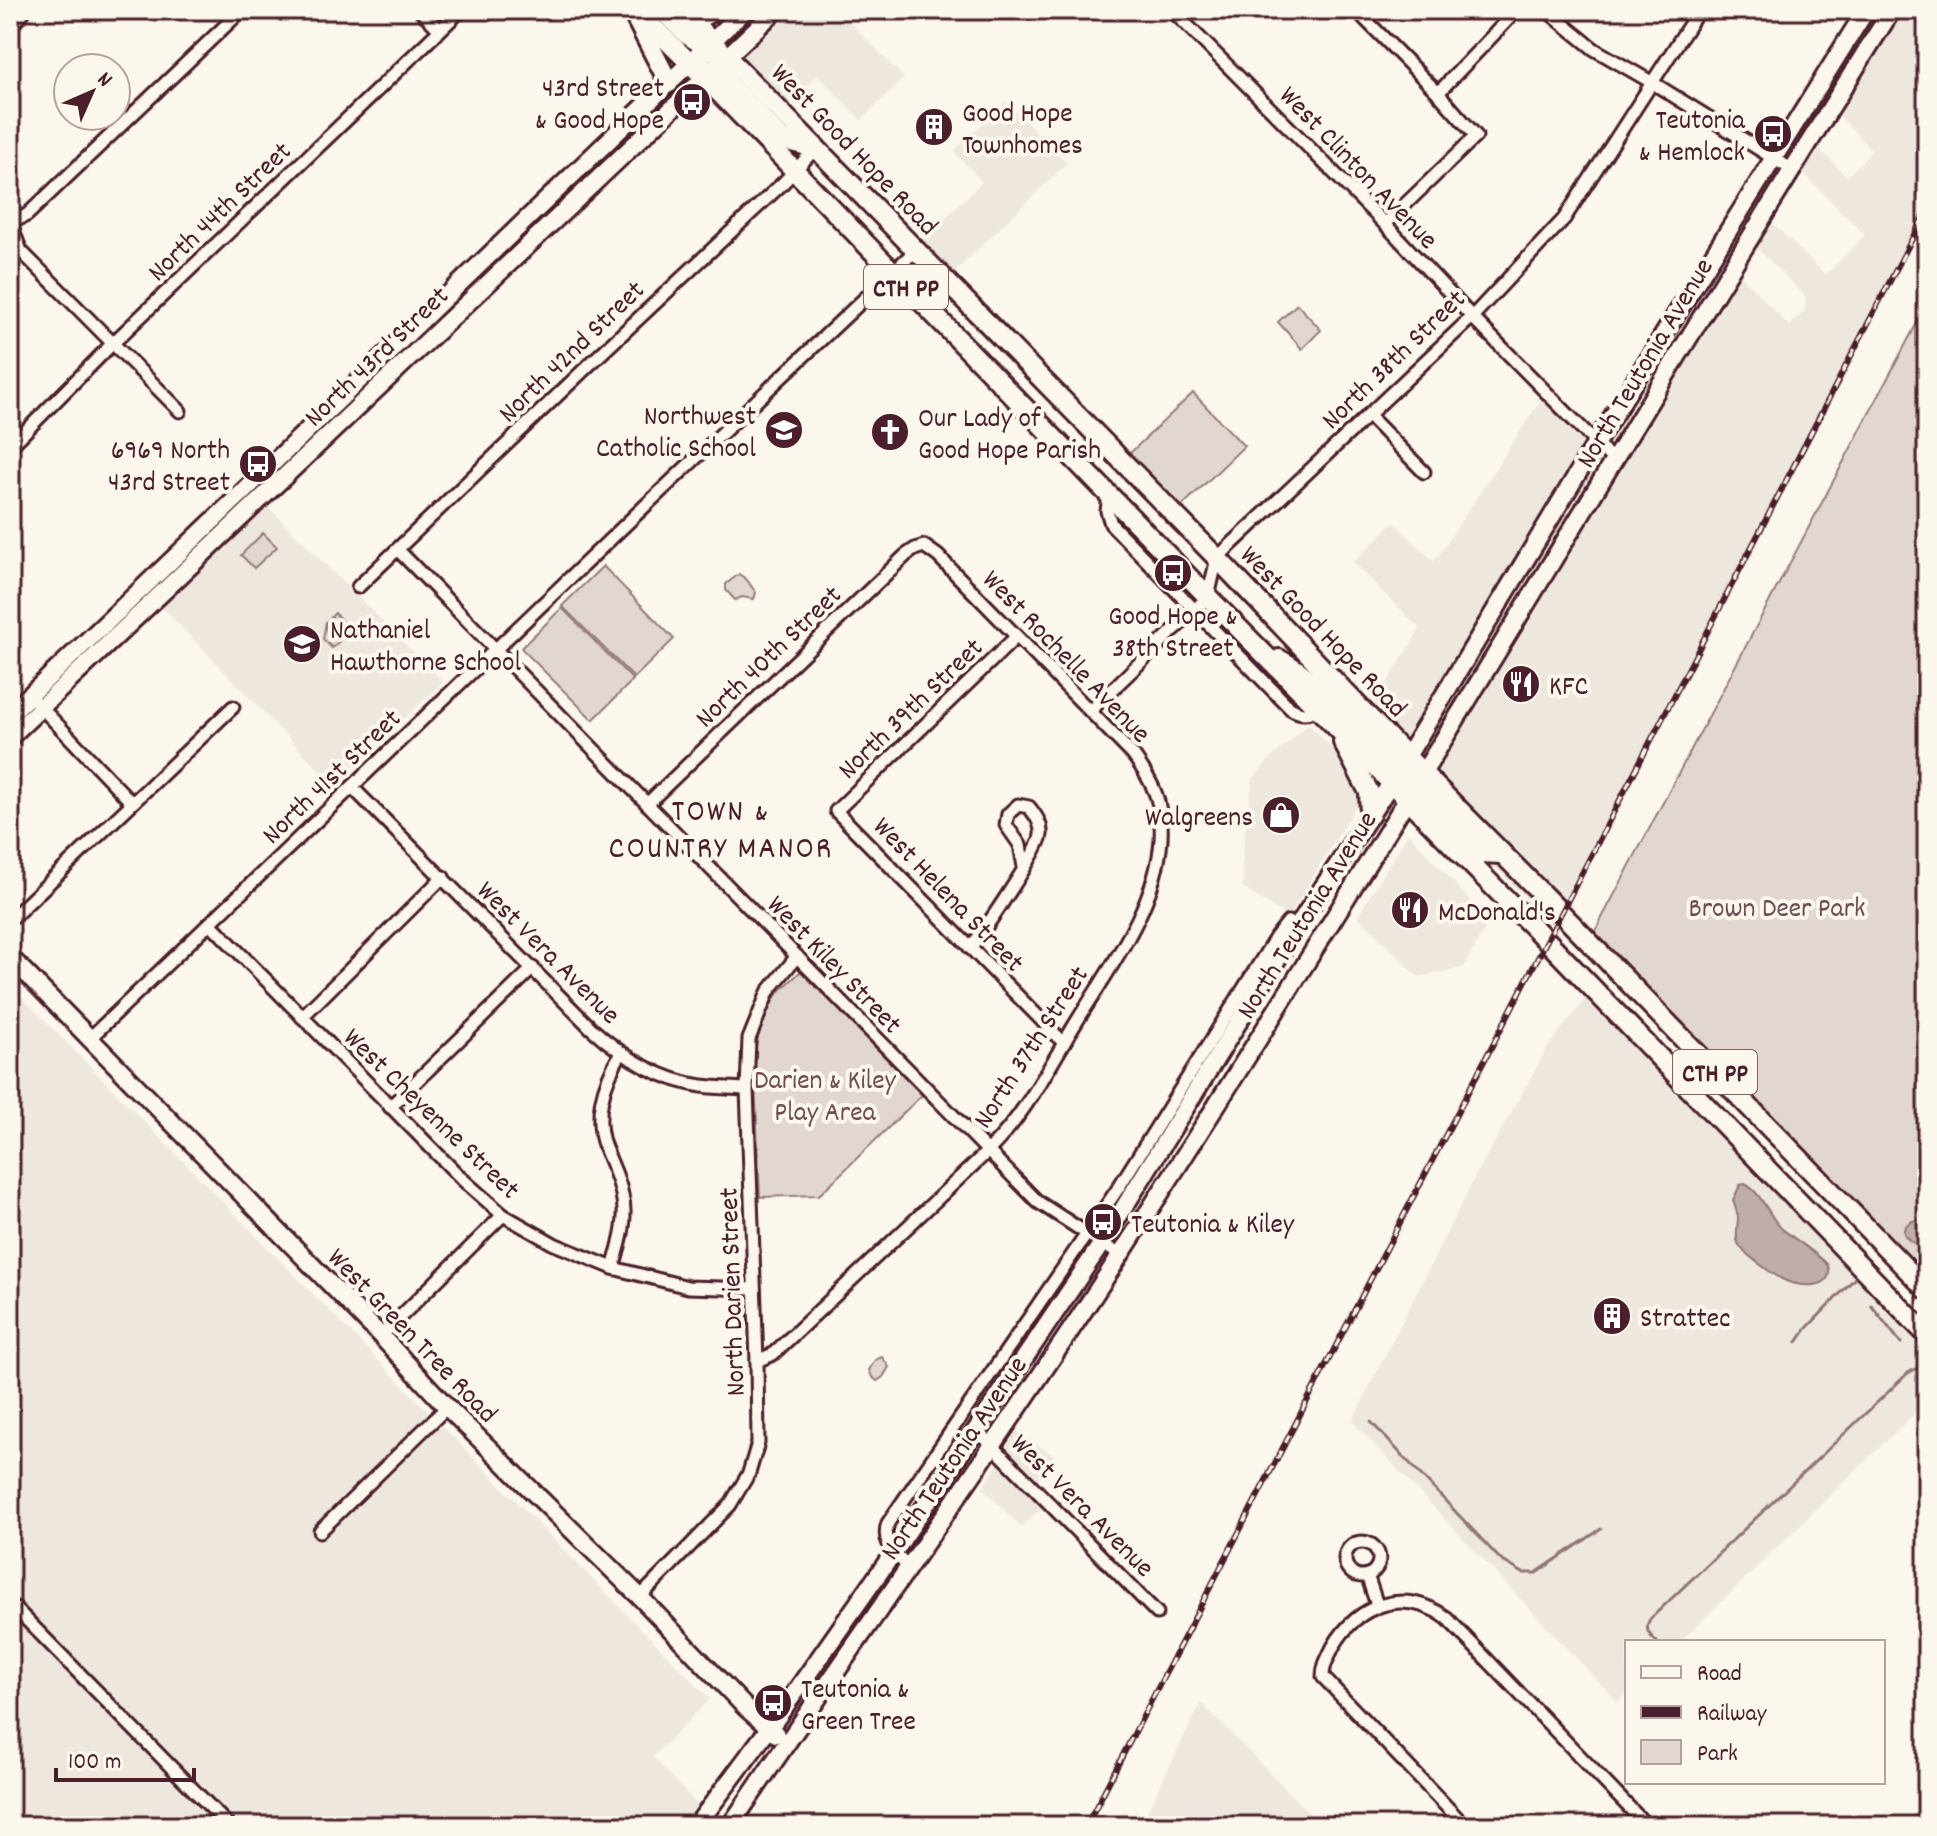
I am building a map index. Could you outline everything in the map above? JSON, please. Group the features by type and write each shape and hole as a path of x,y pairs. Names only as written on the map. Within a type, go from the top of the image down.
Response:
{"main road":[{"name":"CTH PP","path":"634,10 690,63 708,74 793,171 1259,649 1291,665 1321,700"},
{"path":"634,10 669,83"},
{"path":"662,10 686,34 727,57"},
{"path":"685,14 703,16 715,10"},
{"name":"North 43rd Street","path":"10,737 35,702 260,473 745,10"},
{"name":"North 43rd Street","path":"10,714 35,702 776,10"},
{"name":"North Teutonia Avenue","path":"696,1826 894,1552 1102,1243 1293,925 1399,769 1596,443 1866,10"},
{"name":"North Teutonia Avenue","path":"730,1826 1120,1255 1415,788 1791,169 1892,10"},
{"path":"685,14 709,45"},
{"name":"West Good Hope Road","path":"727,57 1217,558 1321,700 1334,726 1399,769 1547,941 1927,1335"},
{"path":"708,74 728,83 783,140 816,148"},
{"path":"1321,700 1385,754 1415,788"},
{"path":"1334,726 1369,792 1370,815"},
{"name":"CTH PP","path":"1415,788 1480,853 1501,854 1927,1290"},
{"name":"West Green Tree Road","path":"10,957 447,1407 640,1597 746,1708 787,1742"}],"street":[{"path":"10,28 25,10"},
{"path":"180,411 21,251 10,223 27,215 242,10"},
{"path":"420,10 440,30"},
{"name":"North 44th Street","path":"10,447 113,343 461,10"},
{"name":"West Clinton Avenue","path":"1172,10 1613,460"},
{"path":"1356,10 1476,136 1385,224"},
{"path":"1438,93 1517,10"},
{"path":"1546,10 1594,49 1791,169"},
{"name":"North 38th Street","path":"1217,558 1472,317 1564,219 1699,10"},
{"name":"North 42nd Street","path":"358,587 783,183 816,148"},
{"name":"North 41st Street","path":"90,1038 916,250"},
{"path":"1368,415 1424,472"},
{"name":"West Good Hope Road","path":"1109,495 1107,511 1111,524 1290,708 1321,700"},
{"name":"West Rochelle Avenue","path":"924,546 938,556 1133,755 1152,781 1161,810"},
{"name":"North 40th Street","path":"647,804 906,555 924,546"},
{"name":"West Kiley Street","path":"398,550 1038,1202 1120,1255"},
{"path":"1090,711 1208,597 1217,558"},
{"name":"North 39th Street","path":"836,811 1016,637"},
{"path":"35,702 132,803"},
{"path":"10,920 233,707"},
{"name":"West Vera Avenue","path":"352,787 591,1028 621,1053 662,1075 688,1083 747,1089"},
{"path":"970,948 980,936 1024,867 1041,838 1039,819 1029,807 1018,805 1008,814 1006,825 1020,845 1024,867"},
{"name":"North 37th Street","path":"757,1361 773,1354 988,1151 1014,1122 1132,930 1155,876 1161,840 1161,810"},
{"name":"West Helena Street","path":"836,811 1064,1043"},
{"path":"302,1017 443,877"},
{"name":"West Cheyenne Street","path":"210,923 462,1179 503,1215 554,1244 613,1268 688,1287 754,1289"},
{"name":"North Teutonia Avenue","path":"894,1552 887,1542 885,1532 888,1523 1125,1177 1276,937 1293,925"},
{"name":"North Darien Street","path":"640,1597 730,1505 749,1473 758,1443 747,1089 749,1039 768,992 797,956"},
{"path":"390,1107 533,968"},
{"path":"613,1268 624,1229 623,1197 599,1121 604,1089 621,1053"},
{"path":"381,1336 503,1215"},
{"path":"320,1531 447,1407"},
{"name":"West Vera Avenue","path":"976,1429 1157,1613"},
{"path":"894,1552 909,1568"},
{"path":"1367,1575 1377,1605"},
{"path":"1465,1826 1326,1682 1324,1665 1346,1628 1377,1605 1410,1603 1437,1611 1447,1618 1647,1826"},
{"path":"14,1607 229,1826"}],"shaded area":[{"path":"760,10 838,10 904,78 861,120 818,75 768,123 707,60"},
{"path":"1878,10 1927,10 1927,210 1554,927 1360,728 1420,629 1353,562 1394,522 1434,562 1546,392 1605,451 1722,262 1740,274 1789,326 1804,312 1806,297 1756,247 1738,235 1754,210 1771,222 1826,275 1865,235 1801,171 1785,161 1800,135 1817,146 1847,177 1872,151 1837,113 1820,103"},
{"path":"1006,101 1067,163 934,292 902,260 982,182 954,151"},
{"name":"Nathaniel Hawthorne School","path":"267,506 443,682 334,785 162,607"},
{"path":"1309,724 1338,755 1361,798 1288,917 1243,888 1245,828 1253,779"},
{"path":"1408,833 1489,921 1464,967 1418,977 1358,916"},
{"path":"10,985 710,1699 653,1757 698,1806 682,1826 10,1826"},
{"path":"1593,989 1927,1335 1927,1401 1682,1640 1625,1640 1625,1695 1618,1702 1352,1421 1476,1175 1548,1047"},
{"path":"1745,1184 1756,1192 1780,1227 1825,1262 1829,1274 1827,1279 1815,1285 1786,1281 1741,1248 1737,1240 1738,1218 1733,1200 1740,1185"},
{"path":"1927,1215 1927,1249 1909,1239 1904,1232 1909,1223"},
{"path":"1017,1431 1056,1457 1036,1478 1053,1497 1021,1527 983,1488"},
{"path":"1201,1703 1322,1826 1150,1826 1146,1814"}],"green space":[{"path":"1297,304 1321,330 1302,349 1278,322"},
{"name":"Brown Deer Park","path":"1927,304 1927,1277 1594,933"},
{"path":"1193,393 1244,446 1181,507 1129,454"},
{"path":"263,533 277,547 254,568 241,555"},
{"path":"603,566 674,639 634,678 562,606"},
{"path":"739,574 756,593 754,599 742,597 735,600 726,590 726,584"},
{"path":"562,608 633,680 593,720 521,648"},
{"path":"335,613 350,631 332,648 323,639 326,622"},
{"name":"Darien & Kiley Play Area","path":"801,971 922,1095 819,1195 760,1197 754,1054 762,1021 777,994"},
{"path":"882,1357 889,1367 877,1381 869,1370 875,1360"}],"waterway":[{"path":"1797,1342 1855,1278"},
{"path":"1871,1305 1901,1343"},
{"path":"1655,1640 1648,1632 1650,1619 1908,1373 1917,1368 1927,1380"},
{"path":"1371,1422 1501,1560 1523,1573 1536,1573 1601,1529"}],"railway":[{"path":"1086,1826 1927,210"}],"place":[{"name":"43rd Street & Good Hope","path":"692,102"},
{"name":"Good Hope Townhomes","path":"934,127"},
{"name":"Teutonia & Hemlock","path":"1773,134"},
{"name":"Northwest Catholic School","path":"784,430"},
{"name":"Our Lady of Good Hope Parish","path":"890,432"},
{"name":"6969 North 43rd Street","path":"258,464"},
{"name":"Good Hope & 38th Street","path":"1173,573"},
{"name":"Nathaniel Hawthorne School","path":"302,644"},
{"name":"KFC","path":"1521,684"},
{"name":"Walgreens","path":"1281,815"},
{"name":"McDonald's","path":"1410,910"},
{"name":"Teutonia & Kiley","path":"1103,1222"},
{"name":"Strattec","path":"1612,1316"},
{"name":"Teutonia & Green Tree","path":"773,1703"}],"district":[{"name":"TOWN & COUNTRY MANOR","path":"721,828"}]}
